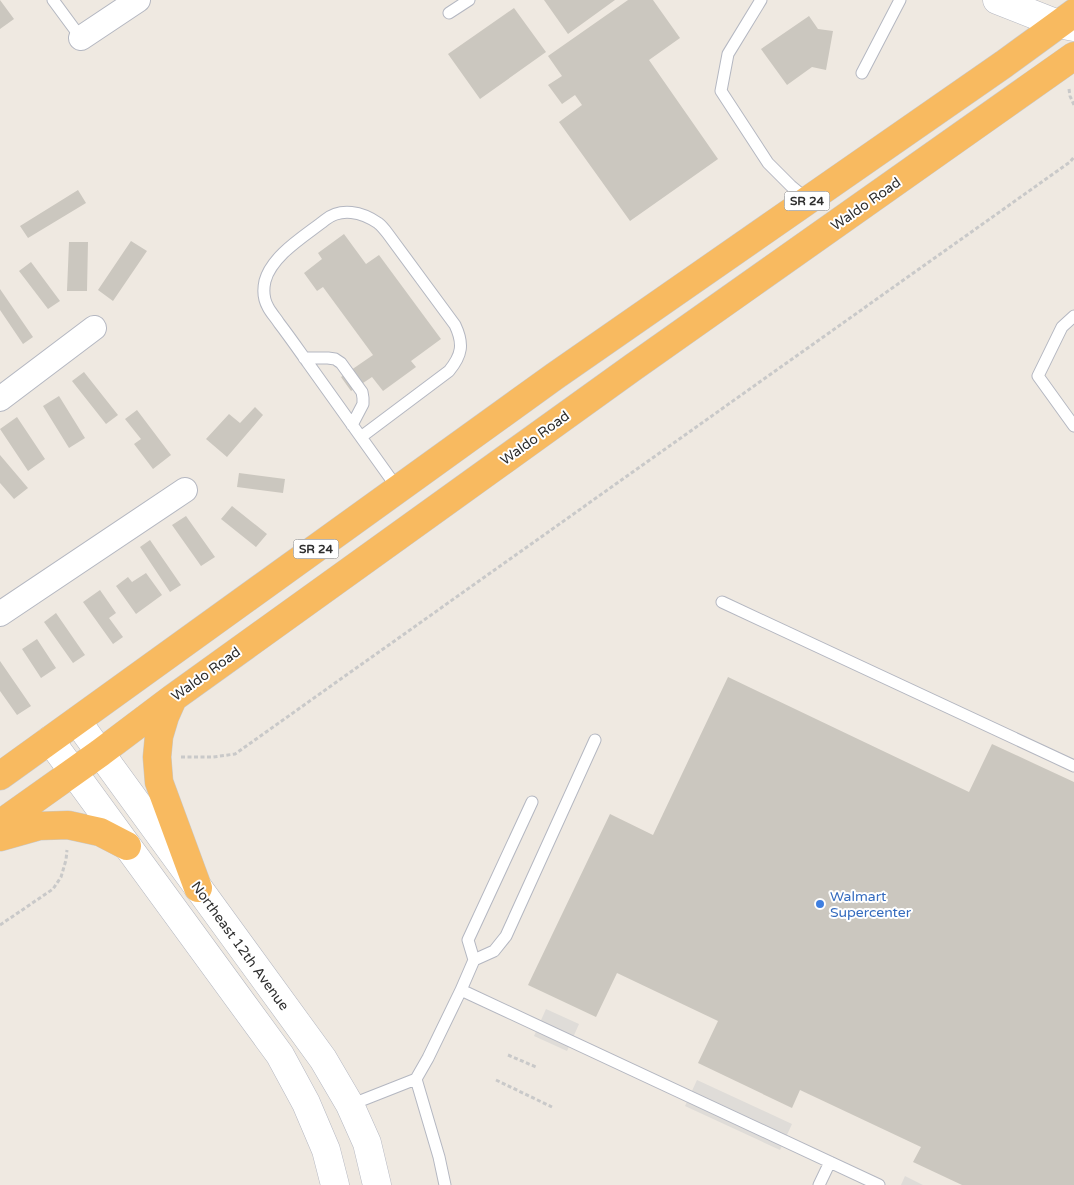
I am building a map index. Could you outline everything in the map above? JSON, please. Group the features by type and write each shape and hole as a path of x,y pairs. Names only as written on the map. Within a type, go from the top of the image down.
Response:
{"highway":[{"name":"SR 24","path":"0,776 555,376 996,70 1070,26"},
{"name":"Waldo Road","path":"0,824 624,374 1074,56"},
{"path":"173,698 159,736 157,757 160,782 198,888"},
{"path":"0,837 39,826 68,825 100,832 127,846"}],"street":[{"path":"81,38 138,0"},
{"path":"997,0 1070,26"},
{"path":"0,399 94,328"},
{"path":"0,614 185,490"},
{"name":"Northeast 12th Avenue","path":"77,721 323,1060 350,1105 367,1143 376,1185"},
{"path":"50,740 280,1055 306,1103 326,1150 335,1185"}],"lane":[{"path":"53,0 81,38"},
{"path":"449,13 469,0"},
{"path":"761,0 728,54 721,91 768,163 808,200"},
{"path":"862,73 900,0"},
{"path":"361,437 449,371 456,363 462,344 455,325 379,223 354,212 342,212 331,215 276,260 265,282 264,295 268,307 398,489"},
{"path":"1074,316 1062,327 1038,376 1074,426"},
{"path":"304,358 335,359 341,363 362,392 363,404 352,425"},
{"path":"722,602 1074,766"},
{"path":"474,960 494,951 506,936 595,740"},
{"path":"350,1105 416,1079 428,1058 474,960 468,940 532,802"},
{"path":"461,990 879,1185"},
{"path":"416,1079 439,1157 444,1185"},
{"path":"819,1185 830,1162"}],"path":[{"path":"1069,84 1070,96 1074,105"},
{"path":"178,757 213,757 234,754 1070,162 1074,157"},
{"path":"0,925 53,889 61,878 67,847"},
{"path":"508,1055 536,1067"},
{"path":"496,1080 552,1107"}],"shaded area":[{"path":"546,1009 579,1024 567,1051 534,1036"},
{"path":"697,1080 792,1124 780,1150 685,1106"},
{"path":"905,1176 923,1185 901,1185"}],"building":[{"path":"0,0 14,19 0,29"},
{"path":"544,0 615,0 568,34"},
{"path":"628,0 653,0 680,38 649,60 718,159 630,221 559,122 582,105 575,95 562,104 548,85 562,76 548,56"},
{"path":"514,8 546,52 480,99 448,54"},
{"path":"809,16 818,29 833,31 826,70 812,67 787,85 761,49"},
{"path":"78,190 86,203 28,238 20,226"},
{"path":"344,234 366,264 379,255 441,339 411,361 416,367 383,391 372,377 351,391 341,377 373,355 323,287 317,291 304,273 322,259 318,253"},
{"path":"131,241 147,251 113,301 98,290"},
{"path":"69,242 88,242 87,291 67,291"},
{"path":"31,262 60,301 48,309 19,271"},
{"path":"0,289 33,337 23,344 0,310"},
{"path":"84,372 118,415 106,424 72,381"},
{"path":"59,396 85,438 69,448 43,406"},
{"path":"255,407 263,415 227,457 206,439 229,414 240,423"},
{"path":"137,410 171,455 153,469 134,444 141,439 125,419"},
{"path":"17,417 45,459 28,471 0,429"},
{"path":"0,455 28,488 14,499 0,483"},
{"path":"239,473 285,479 283,493 237,487"},
{"path":"232,506 267,534 256,547 221,519"},
{"path":"186,516 215,557 201,566 172,525"},
{"path":"150,540 181,585 170,592 140,547"},
{"path":"146,573 162,595 136,614 116,586 128,577 132,582"},
{"path":"100,590 116,613 109,618 123,637 113,644 83,602"},
{"path":"56,613 85,655 73,663 44,622"},
{"path":"37,639 56,668 41,678 22,649"},
{"path":"0,661 31,706 17,715 0,691"},
{"name":"Walmart Supercenter","path":"728,677 969,792 992,744 1074,782 1074,1185 962,1185 913,1162 921,1147 800,1090 792,1108 698,1063 718,1021 617,973 596,1017 528,985 610,814 653,835"}],"place":[{"name":"Walmart Supercenter","path":"820,904"}]}
